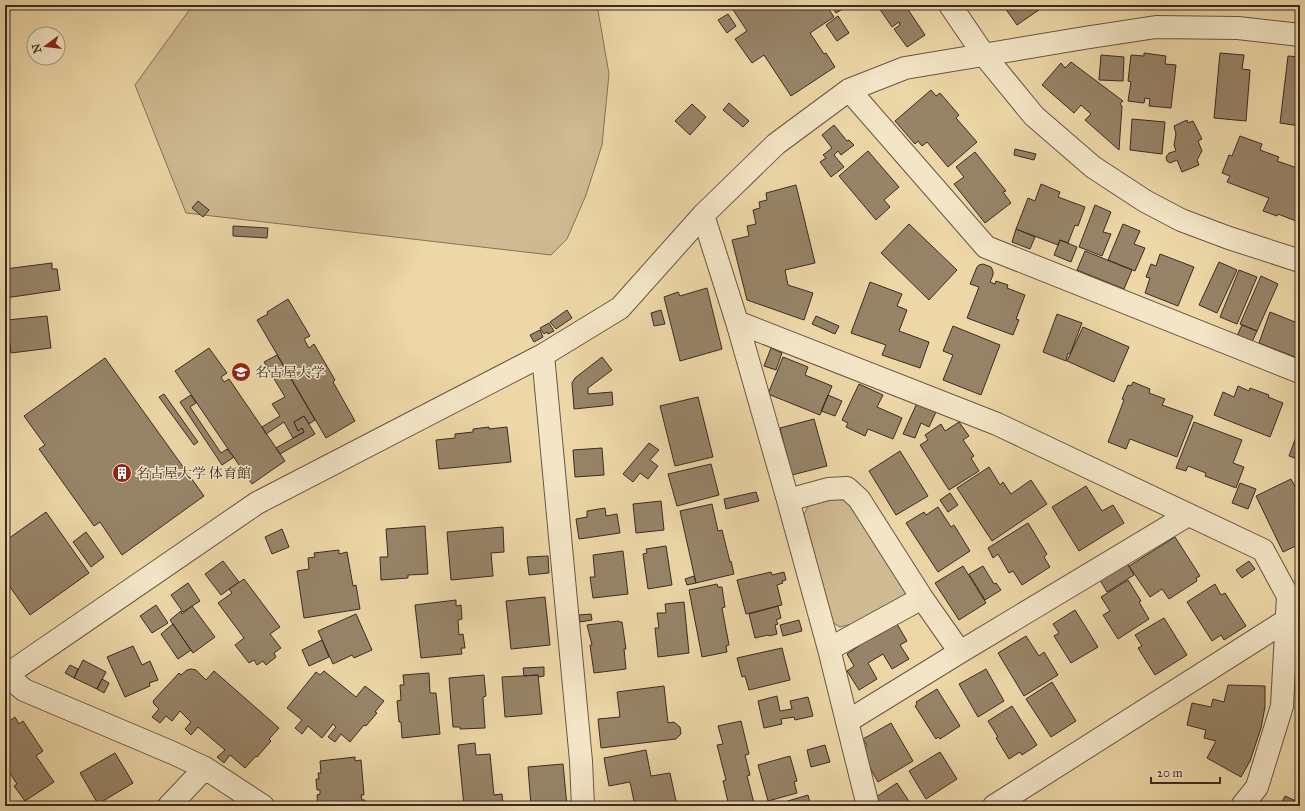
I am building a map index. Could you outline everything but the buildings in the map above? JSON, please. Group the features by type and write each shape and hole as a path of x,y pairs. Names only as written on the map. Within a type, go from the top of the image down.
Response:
{"street":[{"path":"950,5 984,55 1034,116 1093,167 1145,201 1181,220 1229,238 1300,261"},
{"path":"263,806 205,768 24,690 5,675 257,503 543,355 620,308 703,215 776,144 849,90 905,68 1084,38 1156,28 1238,28 1300,35"},
{"path":"849,90 986,247 1300,372"},
{"path":"703,215 737,322 788,500 848,721 868,806"},
{"path":"737,322 997,424 1263,550 1288,596 1294,614 1282,706 1257,787 1242,806"},
{"path":"543,355 581,761 582,806"},
{"path":"788,500 828,489 847,488 859,499 922,598 960,652"},
{"path":"848,721 1188,515"},
{"path":"829,649 922,598"},
{"path":"994,806 1294,614"},
{"path":"169,806 205,768"}],"shaded area":[{"path":"193,5 597,5 609,74 602,145 586,195 567,239 551,255 186,213 135,85"},
{"path":"838,497 848,501 912,594 852,624 840,627 832,622 804,514 809,505"}],"place":[{"name":"名古屋大学","path":"241,372"},
{"name":"名古屋大学 体育館","path":"122,473"}]}
